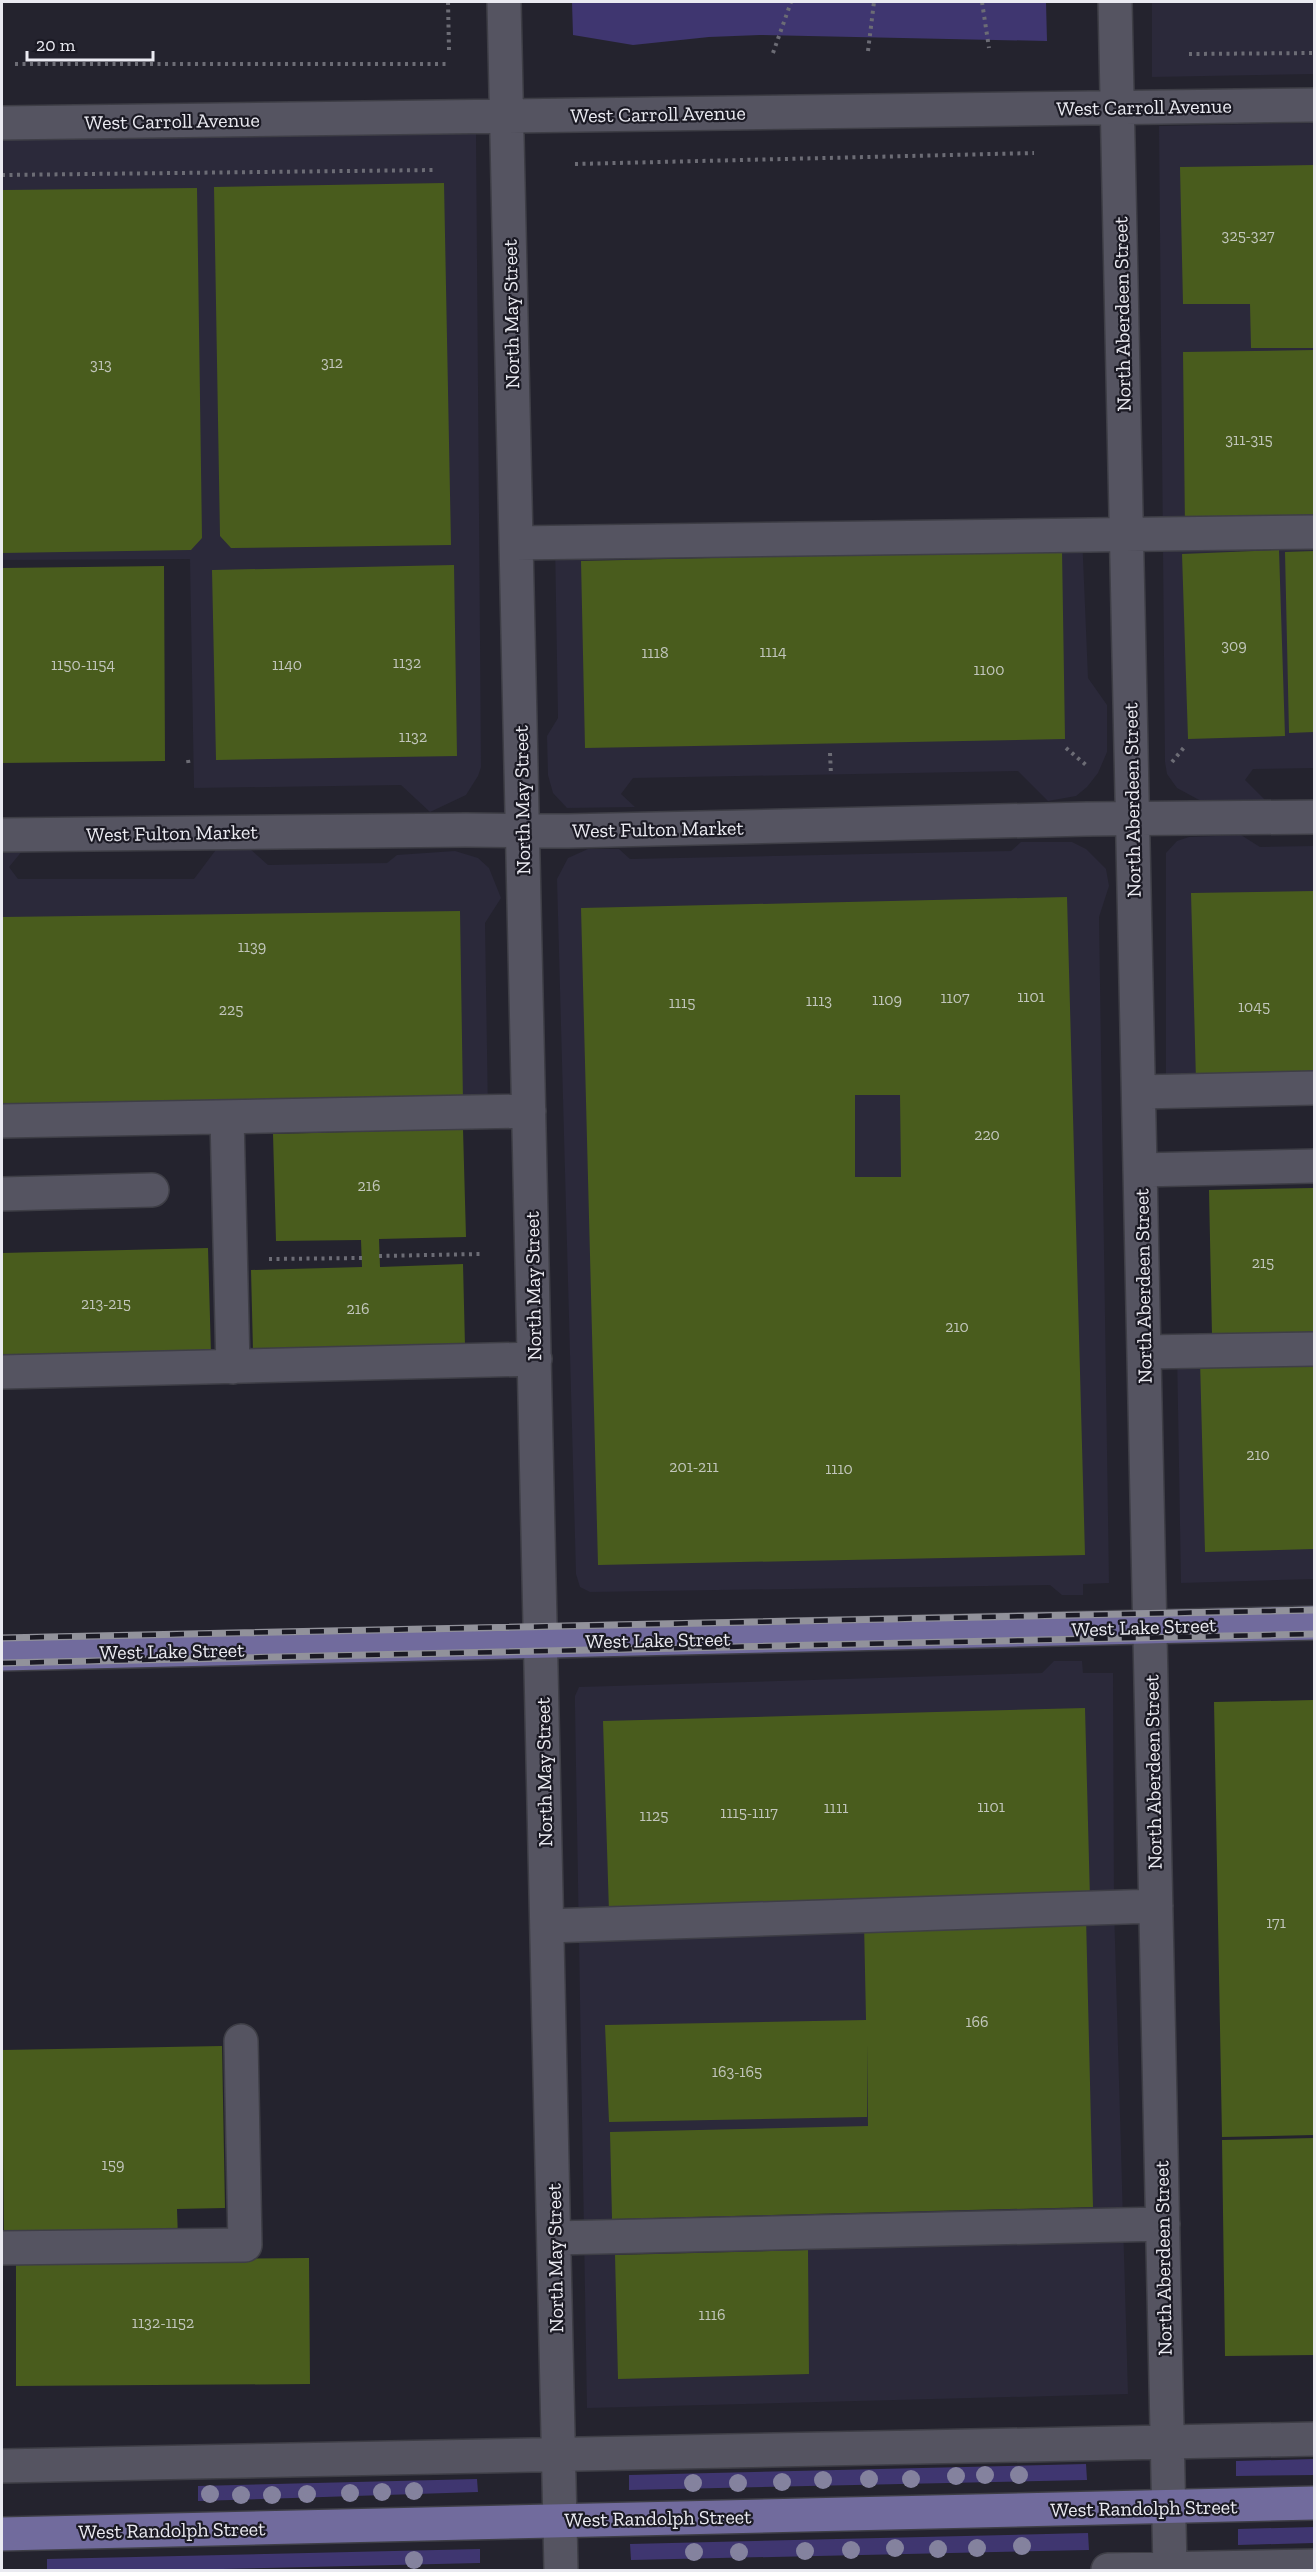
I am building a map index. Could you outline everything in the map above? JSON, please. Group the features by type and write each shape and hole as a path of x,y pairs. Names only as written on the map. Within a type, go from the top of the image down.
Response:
{"main road":[{"name":"West Lake Street","path":"2,1654 1314,1623"},
{"name":"West Randolph Street","path":"2,2534 1314,2503"}],"street":[{"name":"North May Street","path":"504,2 561,2571"},
{"name":"North Aberdeen Street","path":"1115,2 1170,2570"},
{"name":"West Carroll Avenue","path":"2,123 1314,105"},
{"path":"516,543 1314,532"},
{"name":"West Fulton Market","path":"2,835 523,831 1133,819 1314,818"},
{"path":"1139,1092 1314,1088"},
{"path":"2,1121 529,1112"},
{"path":"227,1117 233,1366"},
{"path":"1140,1170 1314,1166"},
{"path":"2,1194 152,1190"},
{"path":"1144,1352 1314,1349"},
{"path":"2,1372 535,1359"},
{"path":"547,1926 1156,1906"},
{"path":"2,2248 245,2245 241,2041"},
{"path":"554,2238 1163,2224"},
{"path":"2,2466 1314,2439"},
{"path":"1108,2571 1314,2566"}],"path":[{"path":"448,2 449,50"},
{"path":"773,53 791,2"},
{"path":"868,51 874,2"},
{"path":"982,2 989,48"},
{"path":"1189,54 1314,53"},
{"path":"15,64 449,64"},
{"path":"575,164 1034,153"},
{"path":"2,175 433,170"},
{"path":"1172,762 1186,745"},
{"path":"1066,748 1086,765"},
{"path":"830,753 831,776"},
{"path":"188,760 189,766"},
{"path":"379,1256 480,1254"},
{"path":"230,1259 362,1258"}],"shaded area":[{"path":"572,2 1046,2 1047,41 760,35 709,37 633,45 573,35"},
{"path":"1152,2 1314,2 1314,74 1152,77"},
{"path":"1314,123 1314,768 1253,769 1245,780 1266,801 1201,801 1177,788 1167,774 1165,762 1159,126"},
{"path":"476,133 481,767 478,776 466,795 430,812 401,785 194,788 190,559 2,560 2,140"},
{"path":"1082,534 1088,678 1107,705 1107,752 1098,773 1076,796 1048,801 1018,771 633,778 621,794 635,807 567,808 553,793 548,775 547,736 558,718 555,543"},
{"path":"1241,835 1260,847 1314,846 1314,1088 1166,1091 1166,853 1177,841 1189,837"},
{"path":"1021,842 1072,842 1086,849 1106,869 1109,886 1099,917 1109,1583 1083,1584 1083,1595 1062,1595 1050,1585 590,1592 580,1587 576,1574 557,879 568,858 588,849 619,849 630,859 1011,851"},
{"path":"218,847 249,848 268,865 387,863 397,855 455,851 478,858 489,868 501,898 485,923 488,1112 2,1121 2,850 23,850 9,867 18,879 194,879"},
{"path":"1314,1348 1314,1579 1181,1583 1177,1351"},
{"path":"1054,1661 1082,1661 1083,1673 1113,1673 1114,1907 1128,2394 587,2408 575,1707 575,1696 579,1687 1042,1673"},
{"path":"1314,2459 1314,2475 1236,2476 1236,2461"},
{"path":"1086,2464 1087,2480 629,2490 629,2475"},
{"path":"477,2479 478,2492 198,2501 198,2486"},
{"path":"1314,2527 1314,2543 1238,2545 1238,2529"},
{"path":"1088,2533 1089,2550 631,2560 630,2544"},
{"path":"480,2549 480,2563 177,2570 47,2570 47,2559"}],"building":[{"path":"1314,165 1314,348 1251,348 1250,304 1183,304 1180,167"},
{"path":"444,183 451,545 231,548 220,536 214,187"},
{"path":"197,188 202,538 191,550 2,553 2,190"},
{"path":"1314,350 1314,527 1185,528 1183,352"},
{"path":"1062,550 1065,739 585,748 581,561"},
{"path":"1279,550 1285,736 1188,739 1182,554"},
{"path":"1314,551 1314,732 1289,733 1285,552"},
{"path":"454,565 457,756 216,760 212,570"},
{"path":"164,566 165,761 2,763 2,568"},
{"path":"1314,891 1314,1079 1196,1081 1191,893"},
{"path":"1067,897 1085,1555 598,1565 581,908","holes":["855,1095 900,1095 901,1177 855,1177"]},
{"path":"460,911 463,1102 2,1108 2,917"},
{"path":"463,1129 466,1237 379,1239 380,1267 463,1264 465,1346 253,1351 251,1270 362,1267 361,1240 276,1241 273,1134"},
{"path":"1314,1188 1314,1334 1212,1336 1209,1190"},
{"path":"208,1248 211,1354 2,1359 2,1253"},
{"path":"1314,1357 1314,1549 1205,1552 1200,1360"},
{"path":"1314,1700 1314,2135 1222,2137 1214,1702"},
{"path":"1085,1708 1090,1899 609,1912 603,1721"},
{"path":"1086,1917 1093,2207 612,2219 610,2132 868,2126 867,2044 867,2117 609,2122 605,2025 866,2020 864,1922"},
{"path":"222,2046 225,2208 177,2209 178,2238 4,2241 2,2050"},
{"path":"1314,2138 1314,2355 1225,2356 1222,2140"},
{"path":"808,2250 809,2374 618,2379 615,2255"},
{"path":"309,2258 310,2384 16,2386 16,2260"}],"railway":[{"path":"2,1638 1314,1610"},
{"path":"2,1663 1314,1634"}]}
